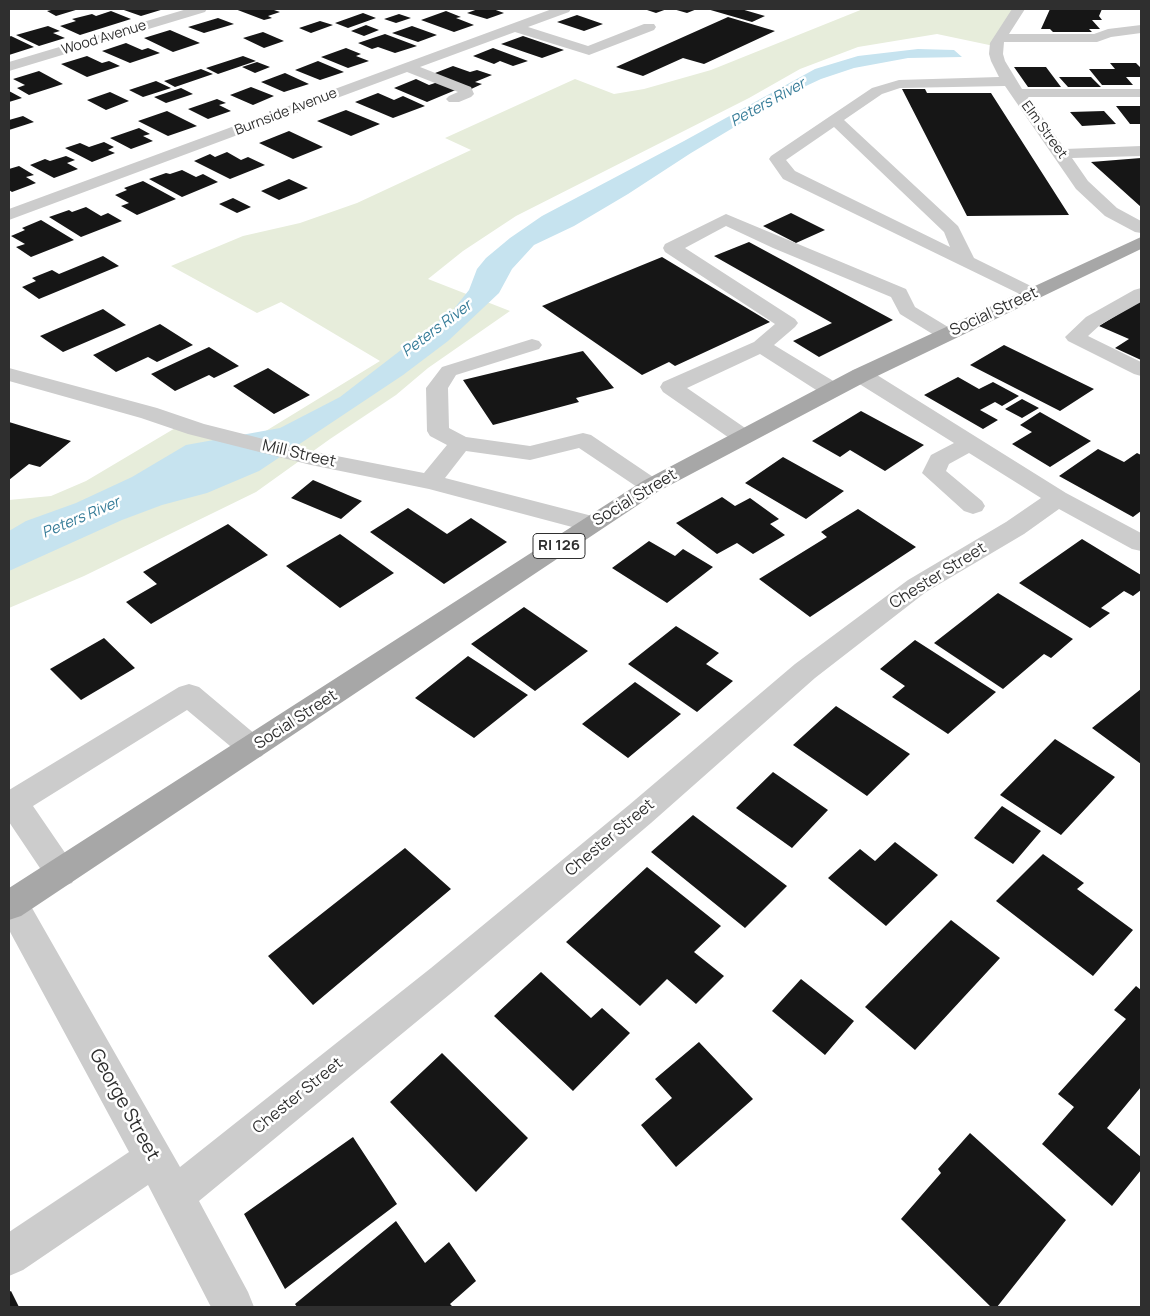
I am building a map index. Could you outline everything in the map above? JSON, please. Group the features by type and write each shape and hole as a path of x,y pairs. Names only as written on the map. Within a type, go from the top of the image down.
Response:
{"main road":[{"name":"Social Street","path":"10,905 460,613 591,524 652,486 860,375 1141,242"}],"street":[{"name":"Wood Avenue","path":"9,66 200,9"},
{"name":"Burnside Avenue","path":"9,215 564,9"},
{"path":"1000,38 1018,9"},
{"path":"514,26 589,52 649,27"},
{"path":"1000,38 1082,39 1096,38 1108,33 1141,29"},
{"name":"Elm Street","path":"1000,38 996,54 1013,87 1082,186 1111,212 1141,228"},
{"path":"406,67 466,90 466,94 454,99"},
{"path":"1032,294 789,175 778,159 836,121 877,91 899,84 1141,93"},
{"path":"836,121 952,230 966,262"},
{"path":"1061,154 1141,151"},
{"path":"743,438 672,387 761,346 788,322 672,248 726,219 780,244 899,293 907,310 946,334"},
{"path":"1141,294 1093,321 1075,337 1141,370"},
{"path":"532,345 449,371 437,388 438,431 460,443 530,453 583,440 652,486"},
{"path":"761,346 832,390"},
{"path":"860,375 1058,498 1141,543"},
{"name":"Mill Street","path":"12,377 149,414 196,429 311,458 430,482 591,524"},
{"path":"430,482 460,443"},
{"path":"970,443 939,460 934,473 973,506"},
{"name":"Chester Street","path":"175,1196 458,966 640,814 805,671 917,586 1015,528 1058,498"},
{"path":"61,873 13,803 189,695 252,748"},
{"name":"George Street","path":"10,905 154,1158 233,1307"},
{"path":"9,1256 154,1158"}],"green space":[{"path":"863,9 1013,9 994,46 937,34 858,47 800,69 749,98 516,216 463,251 428,279 510,311 428,368 396,395 256,492 84,576 9,608 9,500 51,496 86,481 182,424 256,437 380,361 281,302 257,313 171,266 243,236 300,223 357,203 471,150 445,138 575,79 614,94 644,89 711,70"}],"water":[{"name":"Peters River","path":"918,49 954,50 962,57 908,58 854,68 821,79 793,92 574,226 534,245 512,269 499,293 448,341 403,375 259,471 207,493 162,505 122,520 9,571 9,531 26,521 76,503 132,477 186,445 280,428 340,397 453,310 469,290 477,269 486,258 510,238 542,216 815,69 858,56"}],"building":[{"path":"79,9 56,16 47,11"},
{"path":"121,9 164,9 141,16"},
{"path":"235,9 271,9 280,12 268,16 272,18 264,20"},
{"path":"478,9 493,9 504,13 487,19 467,13"},
{"path":"644,9 667,9 656,13"},
{"path":"673,9 697,9 687,13"},
{"path":"707,9 741,9 765,16 752,22"},
{"path":"1050,9 1102,9 1099,16 1102,20 1092,20 1100,29 1089,29 1092,32 1053,32 1050,29 1041,29"},
{"path":"111,11 131,19 80,35 60,26 76,21 72,19 92,14 96,16"},
{"path":"446,11 461,17 456,18 474,25 454,32 421,20"},
{"path":"363,13 376,18 348,28 335,23"},
{"path":"399,14 411,18 396,23 384,19"},
{"path":"577,15 603,24 584,31 557,22"},
{"path":"728,17 775,31 704,64 683,58 643,76 616,67"},
{"path":"218,18 234,24 204,33 188,27"},
{"path":"320,21 333,25 311,33 299,28"},
{"path":"366,25 379,30 364,36 351,31"},
{"path":"48,26 60,31 53,33 65,38 39,46 16,35"},
{"path":"412,26 437,35 418,42 392,33"},
{"path":"170,30 200,43 173,52 144,38"},
{"path":"263,32 284,41 264,48 243,38"},
{"path":"385,34 417,46 395,53 378,47 372,49 358,43"},
{"path":"11,36 34,47 9,55 9,37"},
{"path":"523,36 564,50 542,58 501,44"},
{"path":"126,43 142,50 148,48 160,53 130,63 102,51"},
{"path":"346,48 361,54 356,56 369,61 348,68 321,57"},
{"path":"493,48 528,61 513,66 500,61 494,64 473,56"},
{"path":"87,56 102,63 109,61 120,66 87,77 61,64"},
{"path":"243,56 256,61 218,74 206,68"},
{"path":"318,61 344,72 320,80 295,70"},
{"path":"257,62 270,67 255,73 242,67"},
{"path":"1110,63 1136,63 1141,68 1141,77 1126,77 1133,85 1102,85 1089,69 1115,69"},
{"path":"453,66 470,72 477,70 492,75 475,82 482,84 469,90 430,75"},
{"path":"1014,67 1046,67 1061,87 1028,87"},
{"path":"201,69 213,74 175,87 164,81"},
{"path":"39,71 63,84 29,95 17,88 25,85 13,79"},
{"path":"285,73 309,84 284,92 261,82"},
{"path":"1059,77 1091,77 1101,87 1068,87"},
{"path":"416,79 429,85 438,82 458,89 427,102 394,88"},
{"path":"156,81 171,88 143,97 129,90"},
{"path":"251,87 274,96 253,105 230,95"},
{"path":"181,88 193,94 166,103 154,97"},
{"path":"902,89 925,89 927,93 991,93 1069,215 967,216"},
{"path":"9,91 22,98 9,102"},
{"path":"110,92 129,101 106,110 87,100"},
{"path":"378,93 394,100 403,96 425,106 393,118 355,102"},
{"path":"217,99 226,103 219,105 231,111 208,119 188,109"},
{"path":"1116,106 1141,106 1141,124 1130,124"},
{"path":"346,110 380,124 351,136 317,121"},
{"path":"167,111 197,126 168,136 138,121"},
{"path":"1104,111 1116,124 1082,126 1070,112"},
{"path":"23,116 34,122 9,130 9,120"},
{"path":"139,128 150,134 143,136 153,141 131,149 110,138"},
{"path":"289,131 323,147 293,159 259,143"},
{"path":"104,142 114,147 108,150 115,153 92,162 65,148 80,143 89,147"},
{"path":"227,152 241,160 248,157 265,165 230,179 194,161 210,154 215,157"},
{"path":"66,156 75,160 67,163 78,169 54,178 30,165 45,159 50,161"},
{"path":"1141,158 1141,207 1091,162"},
{"path":"19,166 34,175 26,177 36,183 12,192 9,190 9,169"},
{"path":"182,170 196,177 203,174 218,182 182,197 149,179"},
{"path":"289,179 308,188 279,200 261,191"},
{"path":"143,181 176,199 137,215 121,206 129,203 115,195 127,190 124,188"},
{"path":"233,198 251,207 237,213 219,204"},
{"path":"86,207 101,216 108,213 122,221 81,237 49,217 69,210 72,212"},
{"path":"791,213 825,230 796,243 763,226"},
{"path":"41,220 74,240 31,257 16,247 25,244 11,236 25,230 22,228"},
{"path":"749,242 893,320 819,357 793,341 832,323 714,256"},
{"path":"103,256 119,266 39,299 22,287 36,281 32,278 52,270 59,274"},
{"path":"662,257 770,322 675,366 669,362 642,375 542,306"},
{"path":"1141,300 1141,360 1115,348 1129,339 1099,326"},
{"path":"103,309 126,325 63,352 40,336"},
{"path":"160,324 193,345 157,362 148,357 116,372 93,355"},
{"path":"1004,345 1094,389 1060,411 970,365"},
{"path":"209,347 239,366 214,378 209,375 175,391 151,374"},
{"path":"583,351 614,388 576,398 579,402 493,425 463,380"},
{"path":"268,368 310,395 274,414 233,386"},
{"path":"958,377 979,389 993,382 1019,396 1002,406 995,402 980,410 998,420 983,429 924,395"},
{"path":"1022,399 1039,408 1022,418 1005,409"},
{"path":"861,411 924,445 885,471 850,450 840,457 812,441"},
{"path":"1040,412 1091,441 1050,467 1012,444 1032,432 1020,425"},
{"path":"9,422 71,441 40,467 29,464 9,480"},
{"path":"1098,449 1124,462 1137,453 1141,455 1141,511 1133,517 1059,476"},
{"path":"783,457 844,491 806,519 745,483"},
{"path":"313,480 362,501 341,519 291,498"},
{"path":"722,497 735,506 750,498 779,519 770,524 785,535 753,554 737,543 717,554 676,523"},
{"path":"408,508 447,534 471,518 507,542 444,584 370,532"},
{"path":"858,509 916,547 810,617 759,579 827,537 821,532"},
{"path":"228,524 268,555 151,624 126,602 157,584 143,572"},
{"path":"340,534 394,573 340,608 286,566"},
{"path":"1082,539 1141,575 1141,590 1133,596 1124,591 1101,608 1110,613 1090,628 1019,583"},
{"path":"649,541 675,556 683,549 713,567 667,603 612,568"},
{"path":"998,593 1073,639 1051,658 1044,654 1003,689 934,643"},
{"path":"524,607 588,651 535,691 471,644"},
{"path":"676,626 719,653 706,664 733,681 697,712 628,664"},
{"path":"104,638 135,668 81,700 50,669"},
{"path":"915,640 996,692 948,734 892,697 905,686 880,669"},
{"path":"468,656 528,695 474,738 415,698"},
{"path":"635,682 681,714 628,758 582,724"},
{"path":"1141,689 1141,764 1092,728"},
{"path":"836,706 910,754 867,796 793,745"},
{"path":"1055,739 1115,777 1061,835 1000,795"},
{"path":"773,772 828,810 792,848 736,808"},
{"path":"1002,806 1041,831 1013,864 974,838"},
{"path":"693,815 787,886 745,928 651,852"},
{"path":"895,842 938,875 886,926 828,878 860,849 875,861"},
{"path":"405,848 451,889 313,1005 268,956"},
{"path":"1043,854 1084,883 1077,889 1133,930 1093,976 996,901"},
{"path":"647,867 721,926 694,952 724,976 696,1004 667,979 640,1006 566,942"},
{"path":"951,920 1000,958 915,1050 865,1007"},
{"path":"541,972 591,1018 602,1008 630,1033 573,1091 494,1016"},
{"path":"801,979 854,1021 825,1055 772,1011"},
{"path":"1136,986 1141,990 1141,1087 1107,1128 1141,1157 1141,1170 1112,1206 1042,1144 1074,1107 1058,1094 1126,1019 1114,1010"},
{"path":"699,1042 753,1099 676,1167 641,1125 672,1098 655,1079"},
{"path":"442,1053 528,1138 476,1192 390,1102"},
{"path":"970,1133 1066,1220 997,1307 991,1307 901,1219 941,1173 938,1169"},
{"path":"353,1137 397,1204 285,1289 244,1214"},
{"path":"396,1221 425,1263 449,1242 476,1281 450,1304 453,1307 297,1307 295,1304"},
{"path":"11,1291 19,1307 9,1307 9,1292"}]}
